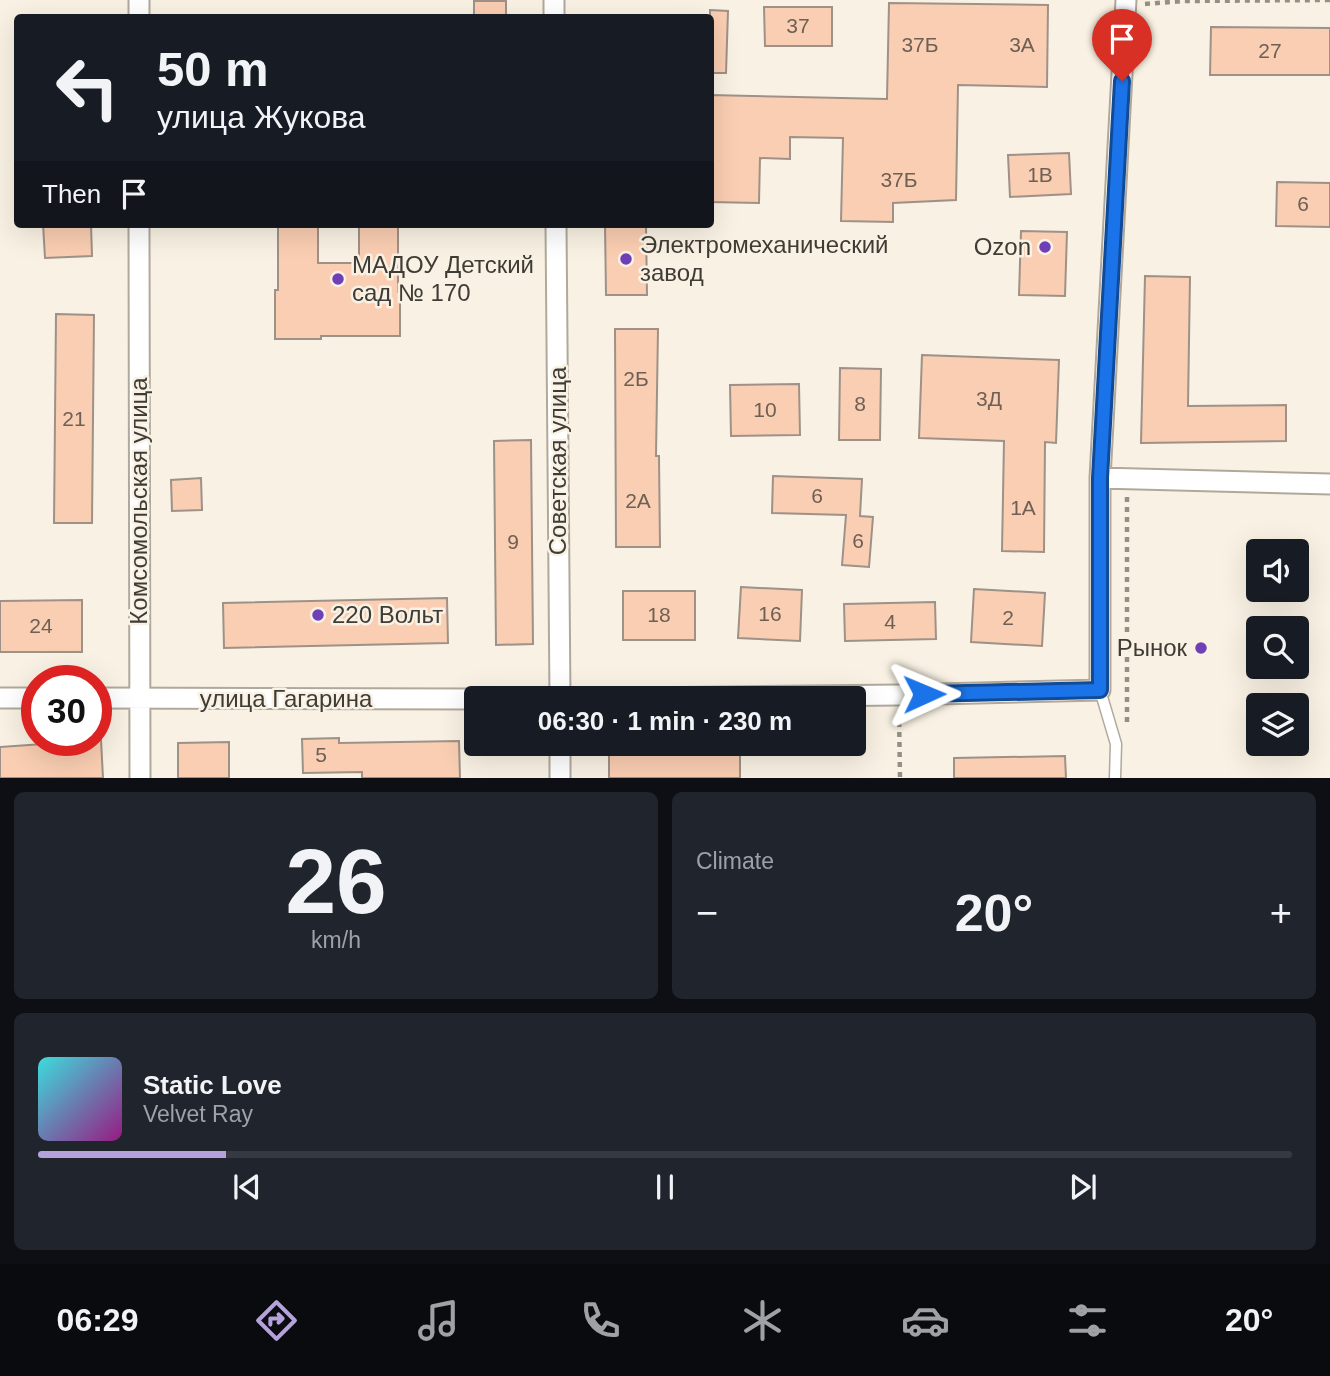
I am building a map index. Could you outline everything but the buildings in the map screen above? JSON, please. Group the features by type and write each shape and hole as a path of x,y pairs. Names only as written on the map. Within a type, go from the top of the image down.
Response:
{"street":[{"path":"866,695 1100,690 1100,478 1133,2"},
{"name":"Комсомольская улица","path":"139,228 140,778"},
{"name":"Советская улица","path":"556,228 560,686"},
{"path":"1100,478 1330,484"},
{"path":"0,698 21,698"},
{"name":"улица Гагарина","path":"112,698 464,699"},
{"path":"560,756 560,778"}],"lane":[{"path":"1100,690 1116,744 1115,778"}],"path":[{"path":"1133,2 1330,0"},
{"path":"1116,744 1128,743 1127,479"},
{"path":"899,695 900,778"}],"place":[{"name":"Ozon","path":"1045,247"},
{"name":"Электромеханический завод","path":"626,259"},
{"name":"МАДОУ Детский сад № 170","path":"338,279"},
{"name":"220 Вольт","path":"318,615"},
{"name":"Рынок","path":"1201,648"}],"route":[{"path":"924,694 1100,690 1100,478 1122,81"}]}
